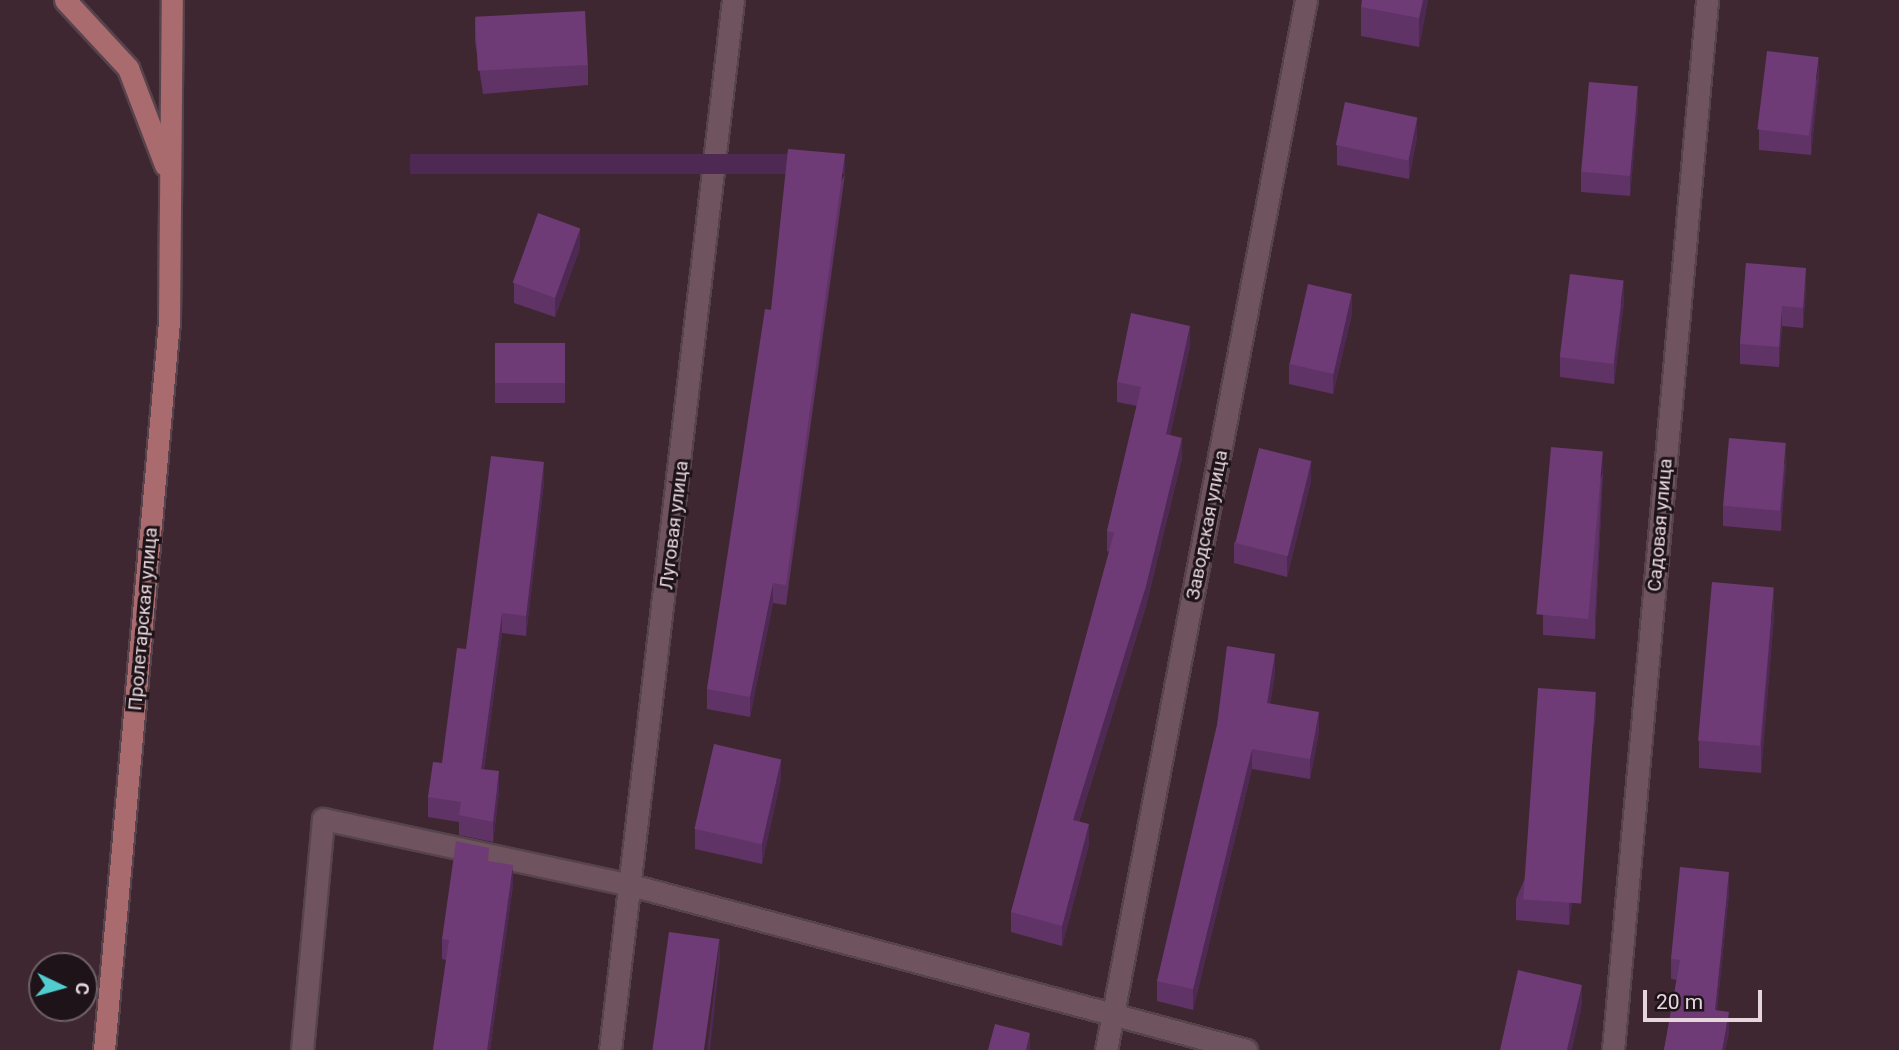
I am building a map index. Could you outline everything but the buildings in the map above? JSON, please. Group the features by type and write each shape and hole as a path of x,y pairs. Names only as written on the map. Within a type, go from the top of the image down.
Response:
{"main road":[{"path":"65,0 128,68 171,187"},
{"name":"Пролетарская улица","path":"104,1050 169,321 172,0"}],"street":[{"name":"Луговая улица","path":"610,1050 733,0"},
{"name":"Заводская улица","path":"1106,1050 1115,1015 1306,0"},
{"name":"Садовая улица","path":"1613,1050 1707,0"},
{"path":"302,1050 323,819 631,885 1246,1050"}]}
